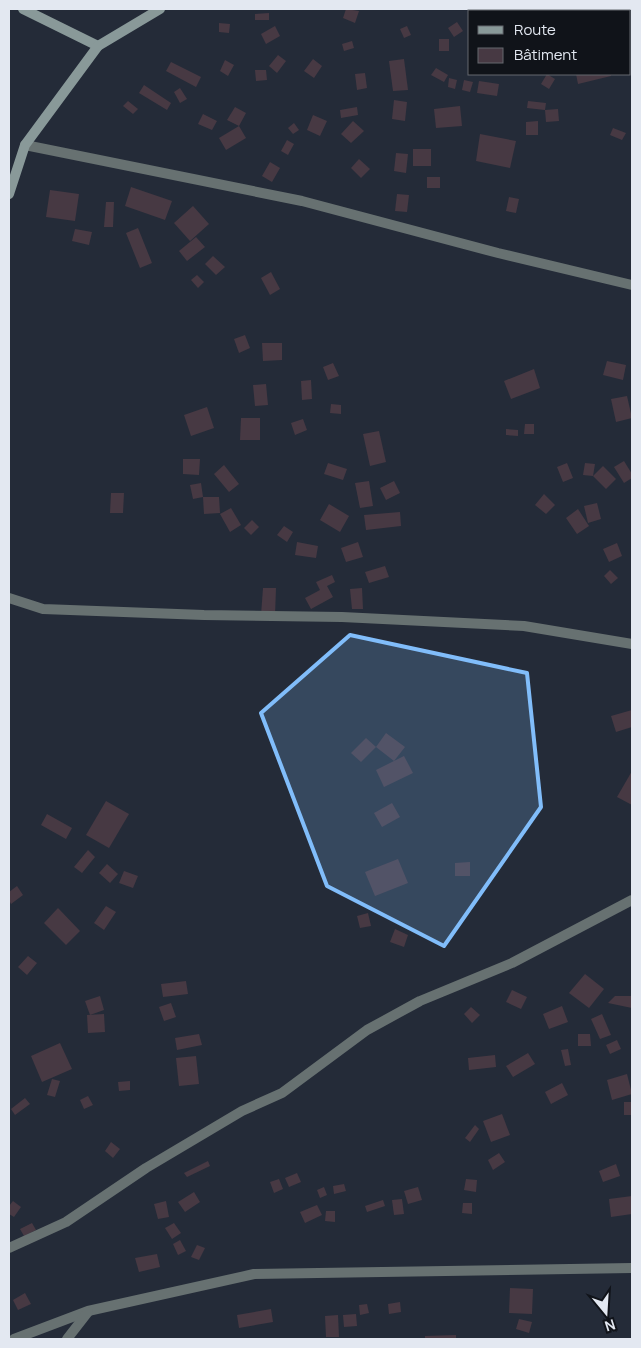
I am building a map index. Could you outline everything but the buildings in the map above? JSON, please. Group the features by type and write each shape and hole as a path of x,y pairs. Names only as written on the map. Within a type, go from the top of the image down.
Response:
{"main road":[{"path":"23,9 98,46"},
{"path":"9,194 25,145 98,46 160,9"}],"street":[{"path":"25,145 302,201 498,254 632,285"},
{"path":"9,598 43,609 204,615 342,617 524,626 632,644"},
{"path":"9,1248 66,1222 146,1168 242,1111 282,1092 367,1030 412,1005 512,963 632,900"},
{"path":"14,1339 88,1311 254,1274 632,1268"},
{"path":"67,1339 88,1311"}],"highlighted area":[{"path":"350,635 527,673 541,807 444,946 327,886 261,713"}]}
